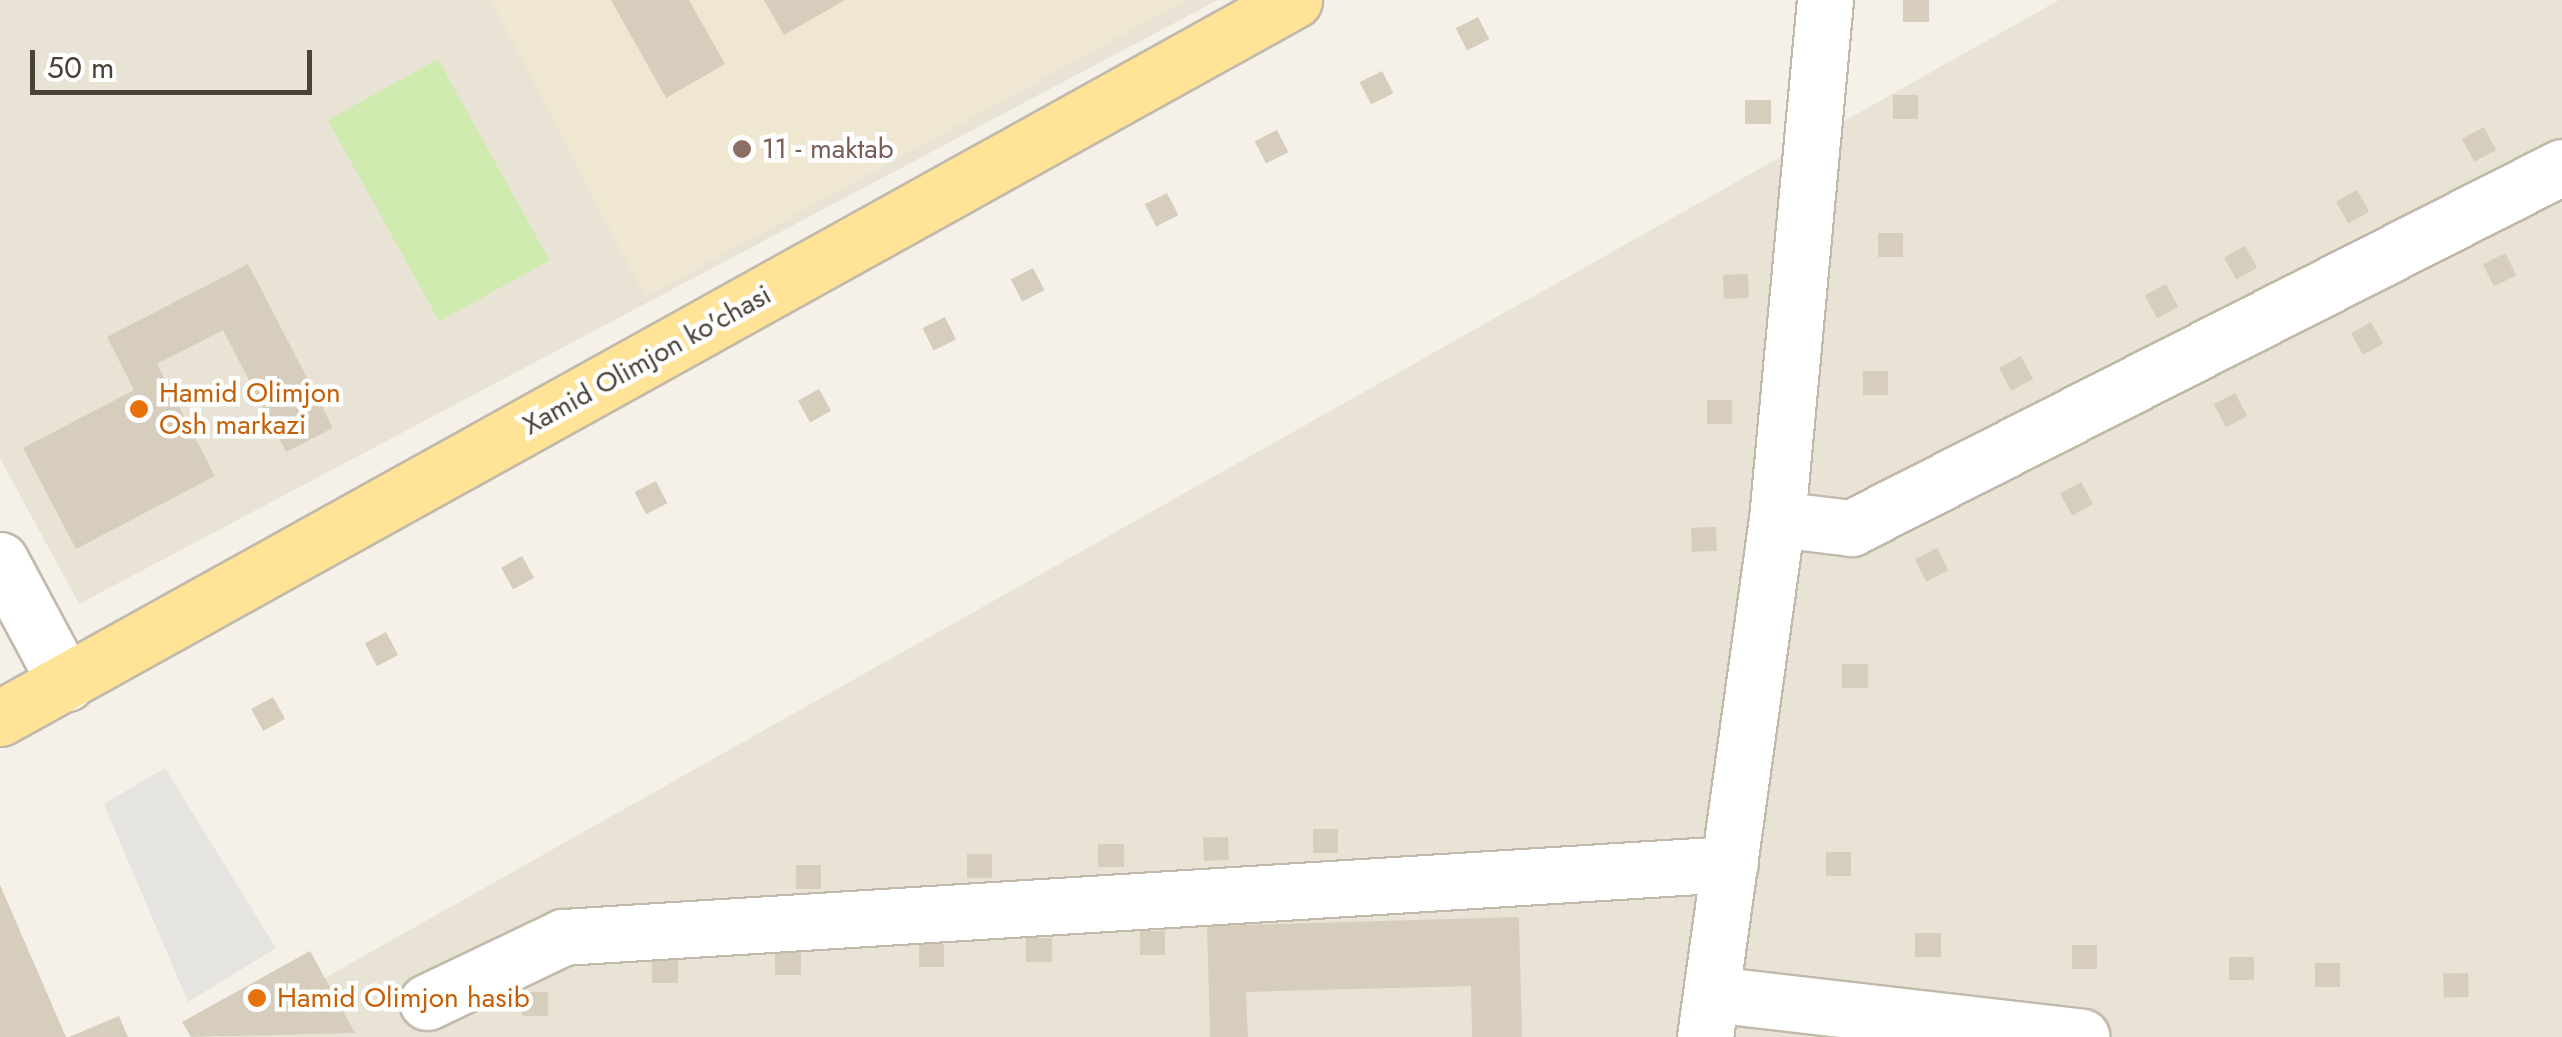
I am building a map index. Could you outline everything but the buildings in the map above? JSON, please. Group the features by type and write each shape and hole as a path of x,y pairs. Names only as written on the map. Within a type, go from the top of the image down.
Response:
{"main road":[{"name":"Xamid Olimjon ko'chasi","path":"0,718 1294,0"}],"street":[{"path":"1824,0 1778,519 1709,1015 2082,1037"},
{"path":"1778,519 1851,528 2562,167"},
{"path":"0,560 66,683"},
{"path":"427,1002 563,937 1730,864"}],"shaded area":[{"path":"0,0 1218,0 79,604 0,458"},
{"name":"11 - maktab","path":"491,0 1186,0 645,297"},
{"path":"2059,0 2562,0 2562,1037 220,1037"},
{"path":"165,768 276,948 188,1002 104,804"}],"green space":[{"path":"438,59 550,260 439,321 328,120"}],"place":[{"name":"11 - maktab","path":"742,149"},
{"name":"Hamid Olimjon Osh markazi","path":"139,409"},
{"name":"Hamid Olimjon hasib","path":"257,998"}]}
